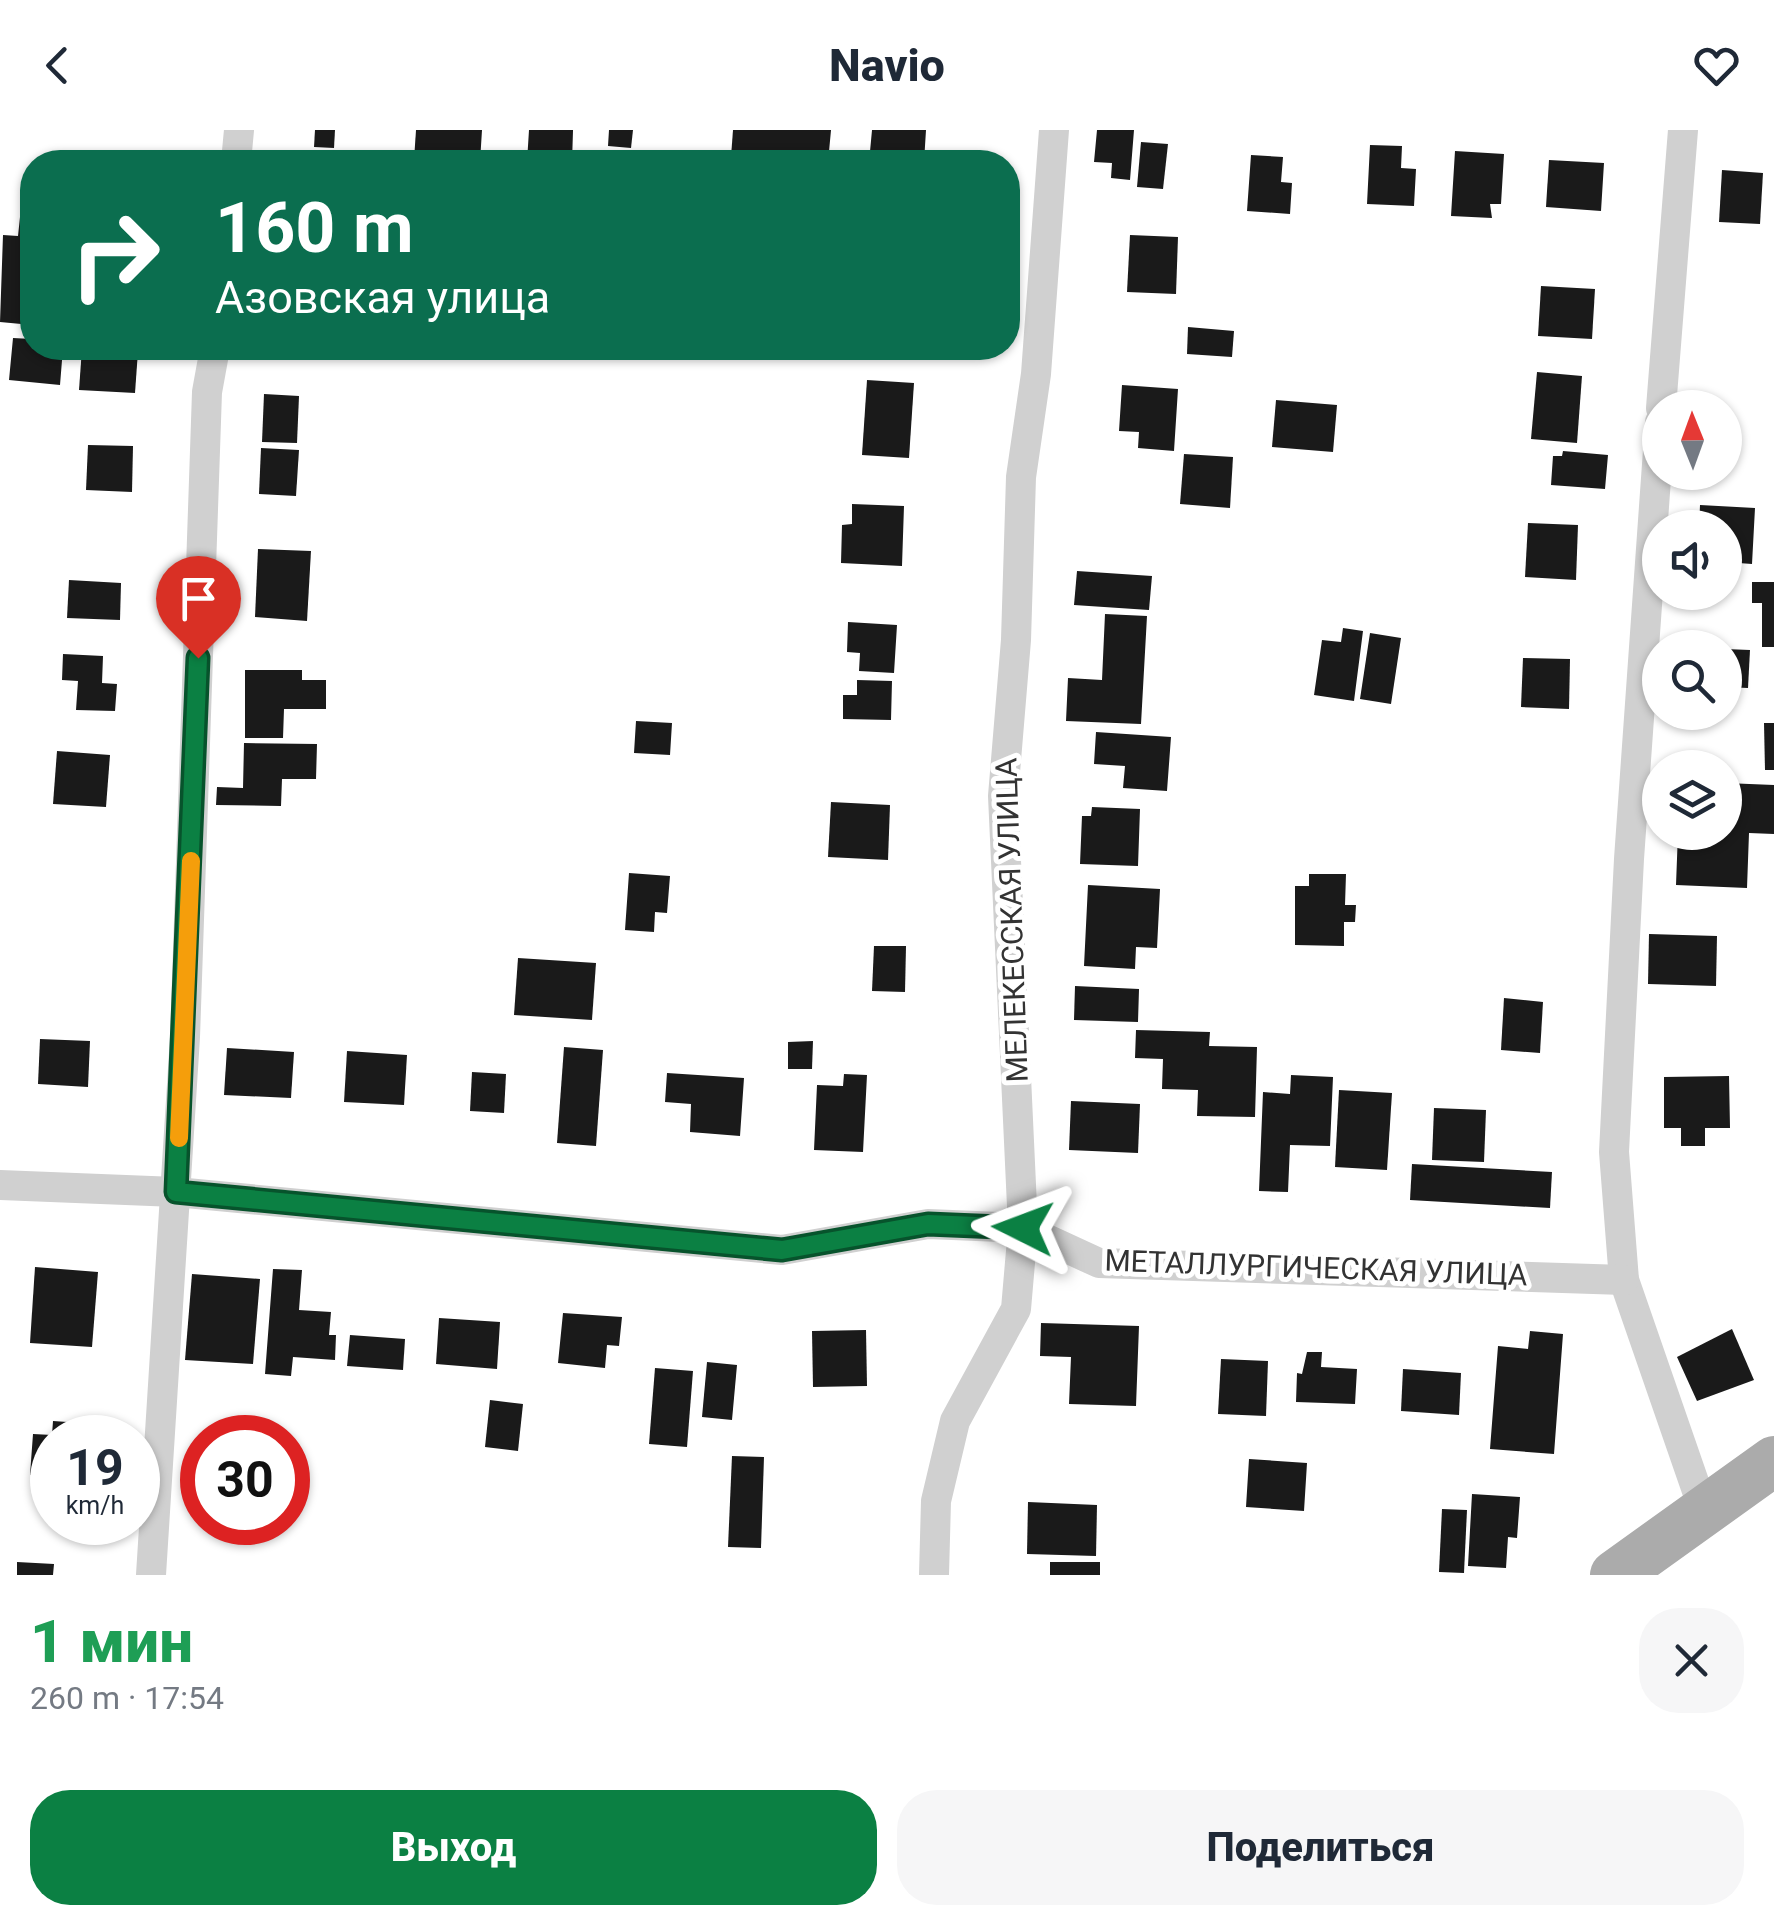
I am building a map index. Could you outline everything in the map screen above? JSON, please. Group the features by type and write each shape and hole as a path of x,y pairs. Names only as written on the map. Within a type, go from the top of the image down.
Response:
{"main road":[{"path":"1615,1575 1774,1461"}],"street":[{"name":"МЕЛЕКЕССКАЯ УЛИЦА","path":"934,1575 936,1501 955,1421 1016,1309 1023,1228 1003,796 1016,640 1020,476 1036,374 1054,130"},
{"path":"1662,390 1683,130"},
{"path":"150,1575 176,1192 208,392 214,360"},
{"path":"1655,490 1629,858 1614,1152 1624,1280 1704,1511"},
{"name":"МЕТАЛЛУРГИЧЕСКАЯ УЛИЦА","path":"0,1185 176,1192 782,1250 928,1224 1023,1228 1100,1263 1624,1280"}],"building":[{"path":"315,130 335,130 334,148 314,147"},
{"path":"416,130 482,130 481,150 415,150"},
{"path":"529,130 573,130 572,150 528,150"},
{"path":"609,130 633,130 631,148 608,146"},
{"path":"733,130 831,130 829,150 732,150"},
{"path":"872,130 926,130 925,150 870,150"},
{"path":"1097,130 1134,130 1130,180 1111,178 1112,163 1094,162"},
{"path":"1141,142 1168,144 1163,189 1137,187"},
{"path":"1370,145 1402,146 1401,168 1416,169 1414,206 1367,204"},
{"path":"1455,151 1504,154 1501,204 1490,204 1492,218 1451,216"},
{"path":"1251,155 1283,157 1281,182 1292,183 1290,214 1247,211"},
{"path":"1549,160 1604,163 1601,211 1546,207"},
{"path":"1722,170 1763,173 1760,224 1719,222"},
{"path":"20,217 20,324 0,322 3,235 18,236"},
{"path":"1130,235 1178,237 1176,294 1127,292"},
{"path":"1541,286 1595,289 1592,339 1538,336"},
{"path":"1188,327 1234,331 1232,357 1187,354"},
{"path":"13,338 20,338 20,360 62,360 60,385 9,380"},
{"path":"81,360 137,360 135,393 79,390"},
{"path":"1537,372 1582,376 1577,443 1531,439"},
{"path":"867,380 914,383 909,458 862,455"},
{"path":"1122,385 1178,389 1174,451 1138,448 1139,432 1119,431"},
{"path":"264,394 299,396 297,443 262,442"},
{"path":"1276,400 1337,405 1333,452 1272,447"},
{"path":"88,445 133,446 132,492 86,490"},
{"path":"261,448 299,450 296,496 259,494"},
{"path":"1563,451 1608,455 1605,489 1551,485 1553,456 1562,456"},
{"path":"1184,454 1233,457 1230,508 1180,504"},
{"path":"852,504 904,506 902,566 841,563 842,525 852,524"},
{"path":"1700,505 1755,508 1752,564 1742,563 1742,510 1700,510"},
{"path":"1528,523 1578,525 1576,580 1525,577"},
{"path":"258,549 311,551 307,621 255,617"},
{"path":"1077,571 1152,576 1149,610 1074,605"},
{"path":"69,580 121,583 120,620 67,618"},
{"path":"1752,582 1774,582 1774,647 1762,647 1762,603 1752,603"},
{"path":"1105,614 1147,616 1141,724 1066,721 1068,678 1102,680"},
{"path":"848,622 897,625 894,673 859,671 860,653 847,652"},
{"path":"1343,628 1363,631 1354,701 1314,695 1322,640 1341,642"},
{"path":"1370,633 1401,638 1391,704 1360,699"},
{"path":"1742,650 1750,650 1748,688 1742,688"},
{"path":"63,654 103,656 102,683 117,684 115,711 76,710 78,681 62,680"},
{"path":"1523,658 1570,659 1569,709 1521,707"},
{"path":"245,670 302,670 302,680 326,680 326,709 284,709 283,738 245,738"},
{"path":"857,680 892,681 891,720 843,719 843,695 857,695"},
{"path":"636,721 672,723 670,755 634,753"},
{"path":"1764,723 1774,723 1774,770 1765,770"},
{"path":"1096,732 1171,737 1167,791 1123,788 1125,766 1094,764"},
{"path":"244,743 317,744 316,779 282,779 281,806 216,805 217,787 243,788"},
{"path":"57,751 110,755 106,807 53,804"},
{"path":"1742,784 1774,785 1774,834 1749,833 1747,888 1676,885 1677,850 1742,850"},
{"path":"831,802 890,805 888,860 828,857"},
{"path":"1092,807 1140,809 1138,866 1080,864 1082,816 1091,816"},
{"path":"629,873 670,876 667,913 655,912 654,932 625,930"},
{"path":"1309,874 1346,874 1345,905 1356,905 1355,922 1344,922 1344,946 1295,945 1295,886 1309,886"},
{"path":"1088,885 1160,889 1157,948 1136,947 1135,969 1084,966"},
{"path":"1649,934 1717,936 1716,986 1648,984"},
{"path":"874,946 906,946 905,992 872,991"},
{"path":"518,958 596,963 592,1020 514,1015"},
{"path":"1075,986 1139,989 1138,1022 1074,1020"},
{"path":"1504,998 1543,1002 1540,1053 1501,1050"},
{"path":"1136,1030 1210,1032 1209,1046 1257,1047 1255,1117 1197,1116 1198,1090 1162,1089 1163,1059 1135,1058"},
{"path":"40,1039 90,1041 88,1087 38,1084"},
{"path":"813,1041 812,1069 788,1069 788,1042"},
{"path":"564,1047 603,1050 596,1146 557,1143"},
{"path":"227,1048 294,1052 291,1098 224,1095"},
{"path":"347,1051 407,1055 404,1105 344,1102"},
{"path":"472,1072 506,1074 504,1113 470,1111"},
{"path":"667,1073 744,1078 740,1136 690,1132 691,1104 665,1102"},
{"path":"844,1074 867,1075 863,1152 814,1150 817,1085 843,1086"},
{"path":"1291,1075 1333,1077 1330,1146 1290,1145 1288,1192 1259,1191 1263,1092 1290,1094"},
{"path":"1729,1076 1730,1128 1705,1128 1705,1146 1681,1146 1681,1128 1664,1128 1664,1077"},
{"path":"1339,1090 1392,1093 1387,1170 1335,1167"},
{"path":"1071,1101 1140,1104 1138,1153 1069,1150"},
{"path":"1434,1108 1486,1110 1484,1162 1432,1160"},
{"path":"1412,1164 1552,1172 1550,1208 1410,1200"},
{"path":"35,1267 98,1272 92,1347 30,1343"},
{"path":"273,1269 302,1270 299,1310 331,1312 329,1335 336,1335 335,1360 293,1357 291,1376 265,1374"},
{"path":"192,1274 260,1279 253,1364 185,1360"},
{"path":"563,1313 622,1317 619,1346 607,1345 605,1368 558,1363"},
{"path":"439,1318 500,1322 497,1369 436,1364"},
{"path":"1041,1323 1139,1326 1136,1406 1069,1404 1071,1357 1040,1356"},
{"path":"1732,1329 1754,1380 1697,1401 1677,1357"},
{"path":"866,1330 867,1386 813,1387 812,1331"},
{"path":"1530,1331 1563,1334 1554,1454 1490,1449 1498,1346 1528,1349"},
{"path":"350,1335 405,1339 403,1370 347,1366"},
{"path":"1307,1352 1322,1352 1321,1367 1357,1369 1355,1404 1296,1402 1297,1373 1302,1374"},
{"path":"1221,1359 1268,1361 1266,1416 1218,1414"},
{"path":"707,1362 737,1365 732,1420 702,1417"},
{"path":"655,1368 693,1371 687,1447 649,1444"},
{"path":"1403,1369 1461,1373 1459,1415 1401,1411"},
{"path":"490,1400 523,1404 518,1451 485,1447"},
{"path":"732,1456 764,1457 761,1548 728,1547"},
{"path":"1249,1459 1307,1463 1304,1511 1246,1507"},
{"path":"1472,1494 1520,1497 1517,1538 1508,1537 1506,1568 1468,1566"},
{"path":"1028,1502 1097,1505 1096,1556 1027,1554"},
{"path":"1442,1509 1467,1510 1464,1573 1439,1572"},
{"path":"17,1562 54,1564 53,1575 17,1575"},
{"path":"1050,1562 1100,1562 1100,1575 1050,1575"}],"slow traffic":[{"path":"179,1138 191,861"}],"route":[{"path":"198,658 186,1037 176,1192 782,1250 928,1224 1023,1228"}]}
